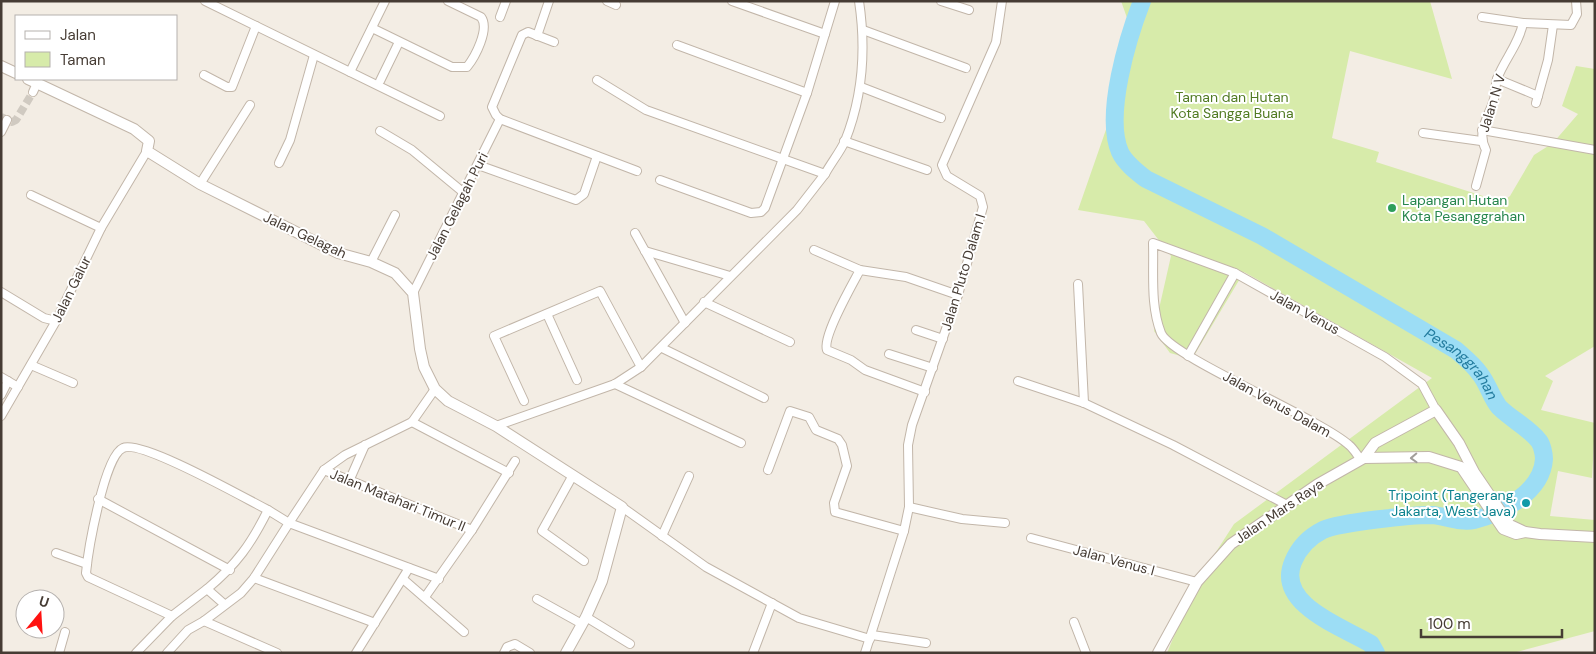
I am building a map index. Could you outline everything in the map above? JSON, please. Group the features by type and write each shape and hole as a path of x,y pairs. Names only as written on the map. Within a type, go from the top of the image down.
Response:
{"street":[{"path":"205,1 440,116"},
{"path":"350,72 386,1"},
{"path":"372,28 452,68 467,67 485,29 484,20 482,17 448,1"},
{"path":"500,17 506,1"},
{"path":"537,36 549,1"},
{"path":"607,1 616,5"},
{"path":"732,1 825,34"},
{"path":"660,180 756,214 765,208 787,160 835,1"},
{"path":"496,426 615,384 641,367 662,348 704,302 797,210 821,172 844,141 861,88 863,30 859,1"},
{"path":"941,1 969,10"},
{"name":"Jalan Pluto Dalam I","path":"864,653 871,637 904,531 909,507 908,445 912,425 958,295 983,207 980,196 947,176 942,165 996,42 1002,1"},
{"path":"1482,17 1523,23 1571,25 1577,14 1576,1"},
{"name":"Jalan N V","path":"1476,186 1486,150 1481,141 1482,130 1494,98 1497,80 1521,32 1523,23"},
{"path":"1497,80 1537,100 1548,60 1553,24"},
{"path":"204,74 227,87 232,87 256,26"},
{"path":"863,30 966,68"},
{"path":"554,42 528,32 522,35 492,107 496,115 500,119 637,170"},
{"path":"380,81 399,42"},
{"path":"677,45 807,92"},
{"path":"279,163 290,140 314,55"},
{"path":"1,66 15,73"},
{"path":"29,80 35,88 134,129 149,141 147,151"},
{"path":"597,80 646,110 821,172"},
{"path":"861,88 941,118"},
{"path":"200,184 250,105"},
{"name":"Jalan Gelagah Puri","path":"413,293 500,119"},
{"path":"1,132 7,120"},
{"path":"1482,130 1595,150"},
{"path":"380,131 418,155 464,193"},
{"path":"1423,133 1481,141"},
{"path":"844,141 927,170"},
{"name":"Jalan Gelagah","path":"147,151 200,184 338,253 371,262 395,273 413,293"},
{"name":"Jalan Galur","path":"1,416 56,321 101,228 147,151"},
{"path":"478,164 576,200 584,194 597,156"},
{"path":"31,195 101,228"},
{"path":"371,262 394,215"},
{"path":"635,234 685,323"},
{"name":"Jalan Venus","path":"1153,243 1234,273 1385,357 1422,384 1436,410"},
{"name":"Jalan Venus Dalam","path":"1153,243 1154,308 1162,335 1188,356 1274,400 1350,445 1363,459"},
{"path":"814,250 860,270 906,277 958,295"},
{"path":"645,251 730,276"},
{"path":"860,270 833,324 825,346 826,350 851,360 865,370 925,392"},
{"path":"1188,356 1234,273"},
{"path":"1078,284 1084,403"},
{"path":"524,401 494,336 600,291 641,367"},
{"path":"1,292 44,318 56,321"},
{"path":"413,293 424,367 435,389 448,401 496,426 622,507 706,567 799,618 871,637 926,643"},
{"path":"704,302 790,342"},
{"path":"547,314 577,380"},
{"path":"916,330 943,339"},
{"path":"662,348 764,398"},
{"path":"889,354 933,368"},
{"path":"31,365 73,383"},
{"path":"1,395 5,379 18,387"},
{"path":"1018,381 1084,403 1173,446 1287,505"},
{"path":"615,384 741,443"},
{"path":"167,653 188,630 204,621 241,593 254,578 324,470 345,455 412,422 435,389"},
{"name":"Jalan Mars Raya","path":"1158,653 1197,582 1230,544 1318,484 1363,459 1375,443 1436,410 1459,443 1487,497 1506,527 1525,532 1595,537"},
{"path":"768,470 790,411 809,417 816,430 838,439 842,445 847,466 834,503 835,512 904,531"},
{"path":"412,422 509,473"},
{"path":"350,479 365,445"},
{"path":"172,616 88,578 87,566 98,499 118,451 127,446 136,447 165,457 268,510 289,523 440,579"},
{"name":"Jalan Mars Raya","path":"1363,459 1436,458 1461,467 1487,497"},
{"path":"425,597 440,579 515,461"},
{"name":"Jalan Matahari Timur II","path":"324,470 472,530"},
{"path":"573,476 542,531 584,560"},
{"path":"662,536 689,476"},
{"path":"98,499 230,570"},
{"path":"566,653 602,581 622,507"},
{"path":"909,507 962,519 1005,523"},
{"path":"136,653 172,616 230,570 254,540 268,510"},
{"name":"Jalan Venus I","path":"1031,538 1197,582"},
{"path":"56,553 87,566"},
{"path":"356,653 409,568"},
{"path":"254,578 375,623"},
{"path":"403,580 464,632"},
{"path":"207,589 224,604"},
{"path":"537,599 584,620 630,644"},
{"path":"753,653 772,603"},
{"path":"204,621 257,649 277,653"},
{"path":"1074,622 1086,653"},
{"path":"59,653 62,639"},
{"path":"504,653 508,647 515,644 530,653"}],"green space":[{"name":"Taman dan Hutan Kota Sangga Buana","path":"1121,1 1430,1 1452,79 1350,51 1332,138 1379,152 1376,162 1502,202 1510,196 1534,155 1553,143 1578,114 1562,106 1576,66 1595,69 1595,346 1545,376 1553,381 1541,410 1595,423 1592,478 1558,471 1550,516 1595,520 1595,631 1513,653 1167,653 1196,583 1234,524 1432,378 1244,272 1192,359 1170,353 1154,331 1171,256 1144,221 1078,210 1117,98 1124,50 1131,29"}],"waterway":[{"name":"Pesanggrahan","path":"1142,1 1130,35 1116,97 1116,136 1120,152 1128,164 1146,179 1262,236 1456,350 1478,371 1499,407 1530,432 1542,447 1544,459 1542,471 1528,491 1508,506 1485,517 1469,521 1432,515 1345,524 1323,530 1301,547 1293,562 1290,577 1294,591 1303,603 1315,613 1371,644 1376,653"}],"tunnel":[{"path":"1,117 12,122 16,120 33,92"}],"place":[{"name":"Lapangan Hutan Kota Pesanggrahan","path":"1392,208"},
{"name":"Tripoint (Tangerang, Jakarta, West Java)","path":"1526,503"}]}
